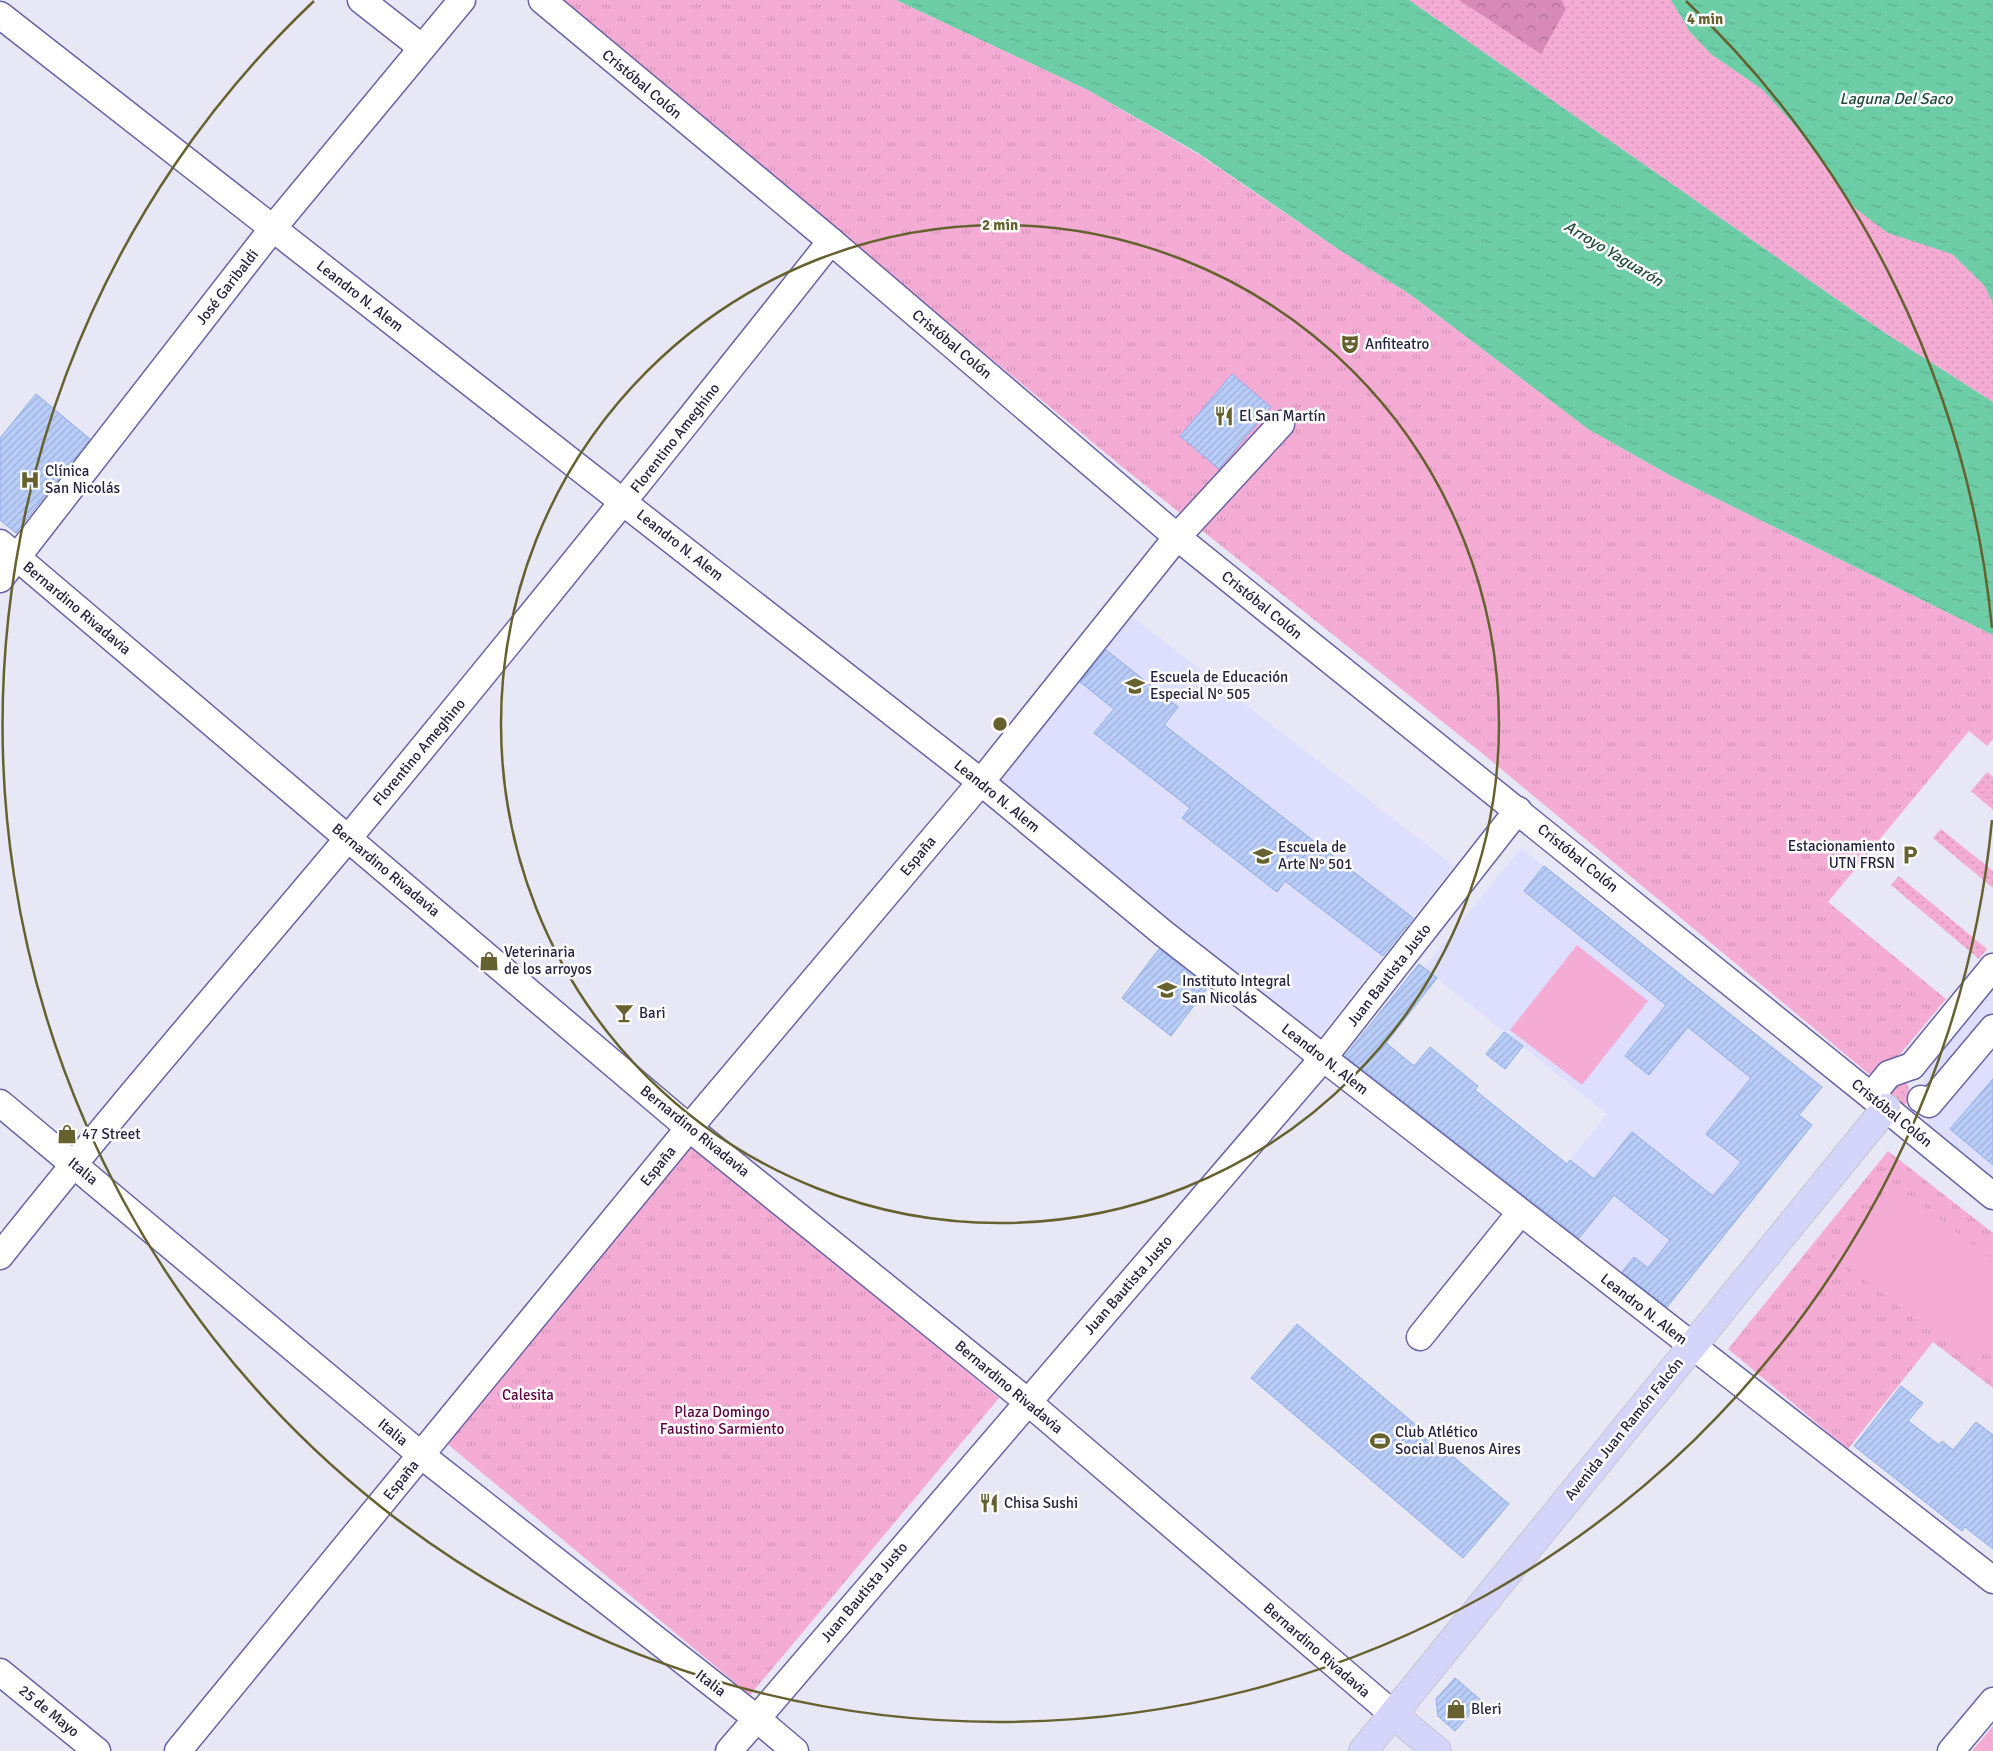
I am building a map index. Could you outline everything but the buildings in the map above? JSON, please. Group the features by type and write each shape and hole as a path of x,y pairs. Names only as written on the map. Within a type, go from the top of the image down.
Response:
{"main road":[{"name":"Avenida Juan Ramón Falcón","path":"1363,1751 1691,1345 1887,1108"},
{"path":"1394,1715 1437,1751"}],"street":[{"path":"361,0 421,47"},
{"name":"José Garibaldi","path":"0,579 9,551 421,47 462,0"},
{"name":"Cristóbal Colón","path":"542,0 831,241 1177,537 1887,1108 1993,1196"},
{"name":"Leandro N. Alem","path":"0,15 625,502 980,782 1163,934 1324,1057 1520,1213 1993,1580"},
{"name":"Florentino Ameghino","path":"0,1256 74,1163 348,837 625,502 831,241"},
{"name":"España","path":"178,1751 689,1128 980,782 1177,537 1281,424"},
{"name":"Bernardino Rivadavia","path":"9,551 689,1128 1028,1402 1394,1715"},
{"name":"Juan Bautista Justo","path":"729,1751 1324,1057 1518,810"},
{"path":"1921,1099 1887,1108 1889,1074 1912,1066 1993,967"},
{"path":"1912,1066 1921,1099 1929,1104 1993,1028"},
{"name":"Italia","path":"0,1103 421,1455 756,1718 795,1751"},
{"path":"1420,1337 1520,1213"},
{"name":"25 de Mayo","path":"0,1672 97,1751"},
{"path":"1951,1751 1993,1702"}],"shaded area":[{"name":"Escuela de Arte N° 501","path":"1131,616 1454,866 1318,1038 996,787"},
{"path":"1521,848 1822,1087 1800,1115 1812,1125 1663,1311 1532,1207 1607,1114 1424,968"},
{"path":"1993,983 1993,1187 1928,1132 1923,1065"}],"green space":[{"path":"558,0 896,0 1086,89 1198,154 1338,249 1411,295 1588,429 1673,477 1993,635 1993,739 1987,746 1969,731 1828,902 1946,999 1886,1071 1869,1074 1483,754 1126,470"},
{"path":"1409,0 1671,0 1690,32 1711,54 1763,90 1796,127 1829,172 1922,243 1952,254 1985,285 1993,303 1993,402 1885,333"},
{"path":"1459,0 1561,0 1566,9 1541,54"},
{"path":"1987,772 1993,777 1993,810 1971,791"},
{"path":"1941,829 1993,871 1993,888 1933,838"},
{"path":"1899,876 1987,949 1979,959 1891,885"},
{"path":"1577,945 1648,1001 1582,1085 1510,1030"},
{"path":"1902,1078 1907,1082 1911,1098 1904,1106 1883,1090"},
{"name":"Plaza Domingo Faustino Sarmiento","path":"693,1145 999,1398 750,1695 445,1442"},
{"path":"1888,1151 1993,1233 1993,1388 1933,1342 1848,1449 1728,1349"},
{"path":"1893,1183 1993,1260 1993,1332 1970,1362 1835,1257"},
{"path":"1993,1726 1993,1751 1972,1751"}],"water":[{"name":"Arroyo Yaguarón","path":"896,0 1409,0 1885,333 1993,402 1993,635 1673,477 1588,429 1411,295 1338,249 1198,153 1086,89"},
{"name":"Laguna Del Saco","path":"1671,0 1993,0 1993,303 1984,285 1952,254 1888,233 1855,208 1796,127 1763,90 1711,54 1690,32"}],"place":[{"name":"Anfiteatro","path":"1350,344"},
{"name":"El San Martín","path":"1224,416"},
{"name":"Clínica San Nicolás","path":"30,480"},
{"name":"Escuela de Educación Especial N° 505","path":"1135,686"},
{"name":"Estacionamiento UTN FRSN","path":"1910,855"},
{"name":"Escuela de Arte N° 501","path":"1263,856"},
{"name":"Veterinaria de los arroyos","path":"489,961"},
{"name":"Instituto Integral San Nicolás","path":"1167,990"},
{"name":"Bari","path":"624,1013"},
{"name":"47 Street","path":"67,1134"},
{"name":"Club Atlético Social Buenos Aires","path":"1380,1441"},
{"name":"Chisa Sushi","path":"989,1503"},
{"name":"Bleri","path":"1456,1709"}],"park label":[{"name":"Calesita","path":"528,1395"}]}
